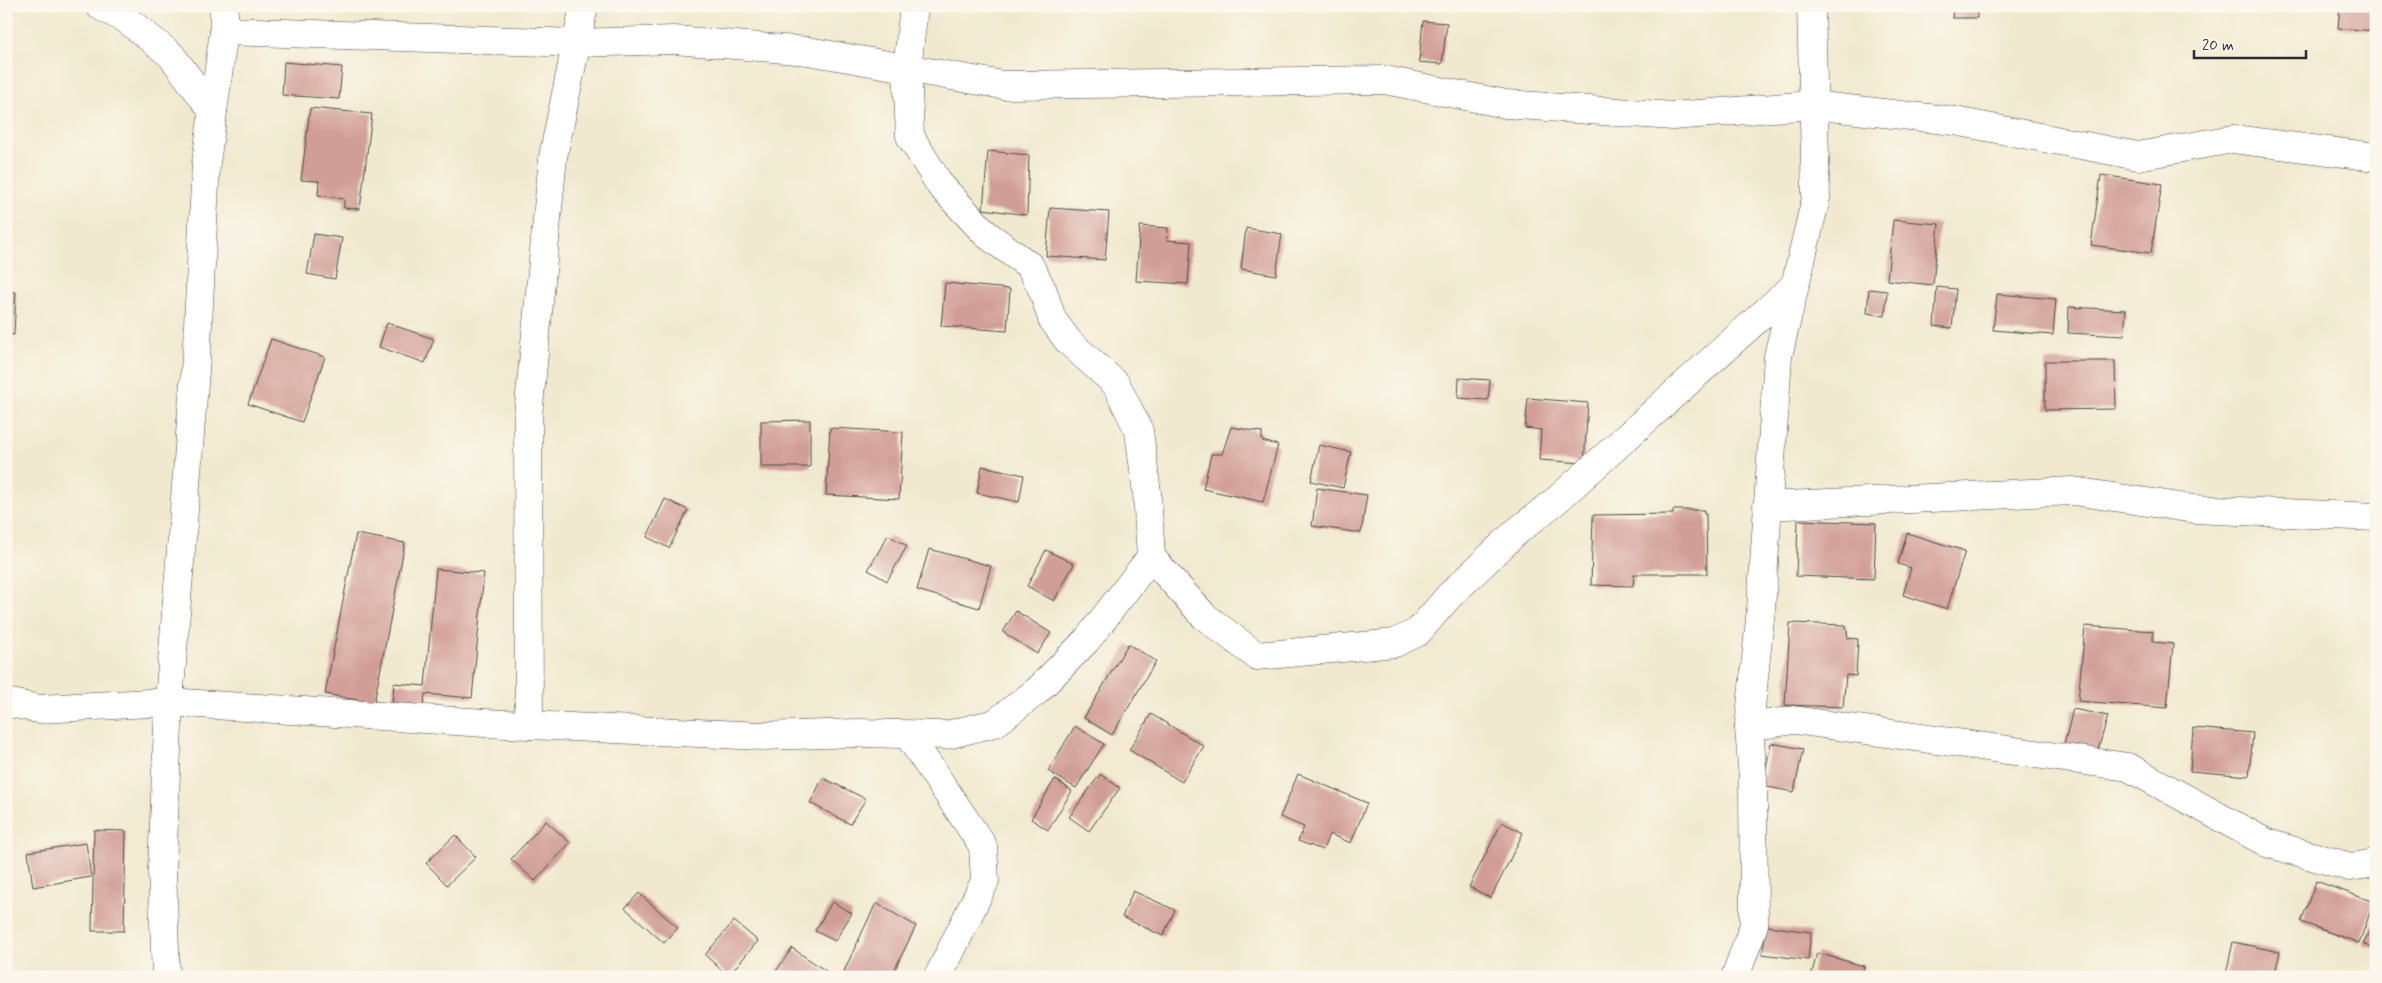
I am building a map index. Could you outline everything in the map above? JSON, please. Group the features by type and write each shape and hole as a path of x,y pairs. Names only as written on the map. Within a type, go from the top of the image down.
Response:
{"street":[{"path":"100,6 126,20 171,55 213,111"},
{"path":"529,725 528,416 553,158 584,6"},
{"path":"914,6 907,68 910,136 940,185 986,234 1030,266 1043,291 1052,319 1069,342 1116,384 1138,431 1147,493 1151,557 1204,616 1257,656 1395,643 1418,632 1449,596 1515,533 1558,499 1794,286"},
{"path":"1736,977 1754,925 1753,779 1749,727 1761,608 1778,356 1816,198 1812,105 1811,6"},
{"path":"166,977 162,869 168,702 197,345 206,163 224,19 576,43 674,40 808,51 1003,85 1385,80 1506,104 1673,116 1812,105 1955,121 2138,156 2233,139 2376,157"},
{"path":"1767,506 2073,491 2194,509 2376,517"},
{"path":"6,702 39,709 168,702 529,725 762,736 858,733 947,735 995,723 1037,690 1087,640 1151,557"},
{"path":"1749,727 1794,720 2128,767 2267,843 2350,867 2376,863"},
{"path":"908,735 982,846 985,881 938,977"}],"building":[{"path":"1953,6 1977,6 1977,18 1952,18"},
{"path":"2340,6 2376,6 2376,31 2338,28"},
{"path":"1423,21 1447,23 1442,64 1419,62"},
{"path":"284,62 342,67 339,99 282,95"},
{"path":"310,108 372,114 360,209 344,208 344,199 318,195 319,181 301,180"},
{"path":"988,151 1029,155 1027,215 983,209"},
{"path":"2101,175 2162,184 2151,253 2091,245"},
{"path":"1050,208 1109,212 1105,260 1046,256"},
{"path":"1893,220 1939,224 1933,285 1887,280"},
{"path":"1140,226 1168,228 1167,240 1191,242 1188,284 1136,281"},
{"path":"1246,228 1282,234 1276,275 1241,269"},
{"path":"314,234 342,238 335,279 307,274"},
{"path":"945,283 1010,289 1007,331 941,326"},
{"path":"1937,287 1956,289 1952,328 1934,326"},
{"path":"1869,289 1887,291 1885,316 1867,313"},
{"path":"6,292 16,292 14,335 6,334"},
{"path":"1997,294 2056,299 2053,335 1993,330"},
{"path":"2069,307 2126,310 2124,336 2068,333"},
{"path":"387,323 434,339 425,363 379,347"},
{"path":"271,339 325,357 302,422 248,404"},
{"path":"2045,361 2115,361 2116,409 2045,410"},
{"path":"1459,378 1490,380 1488,400 1458,398"},
{"path":"1528,398 1588,403 1584,463 1539,460 1541,430 1525,428"},
{"path":"810,420 810,467 761,467 761,421"},
{"path":"1231,427 1262,432 1262,441 1278,445 1263,502 1203,489 1211,454 1222,454"},
{"path":"830,428 903,432 899,499 826,495"},
{"path":"1319,445 1351,452 1343,488 1311,481"},
{"path":"982,466 1024,475 1019,502 977,493"},
{"path":"1317,488 1367,495 1361,533 1312,526"},
{"path":"665,499 688,510 669,548 647,537"},
{"path":"1673,510 1704,510 1704,514 1706,514 1707,574 1634,574 1633,586 1591,585 1593,515 1673,514"},
{"path":"1798,520 1876,523 1874,579 1796,576"},
{"path":"1907,533 1965,551 1947,609 1903,595 1911,568 1898,564"},
{"path":"356,534 405,543 374,703 325,694"},
{"path":"888,535 907,546 887,581 868,570"},
{"path":"929,549 991,566 979,608 917,590"},
{"path":"1046,550 1074,564 1054,601 1027,586"},
{"path":"436,569 484,573 472,698 425,694 423,708 392,704 394,683 425,686"},
{"path":"1016,611 1051,633 1037,654 1003,632"},
{"path":"1790,623 1846,625 1848,638 1858,639 1856,676 1846,675 1843,707 1785,705"},
{"path":"2085,626 2153,631 2153,642 2173,644 2167,708 2078,701"},
{"path":"1128,644 1156,661 1112,735 1084,718"},
{"path":"2073,709 2108,716 2098,750 2064,745"},
{"path":"1151,714 1204,746 1182,782 1129,750"},
{"path":"1075,726 1104,744 1076,788 1048,771"},
{"path":"2193,728 2253,733 2249,776 2190,771"},
{"path":"1771,743 1803,749 1794,792 1762,786"},
{"path":"1100,774 1120,788 1089,831 1069,817"},
{"path":"1298,774 1367,803 1351,843 1329,834 1323,850 1298,841 1304,827 1280,817"},
{"path":"823,778 866,799 850,824 810,803"},
{"path":"1055,779 1072,791 1048,830 1031,819"},
{"path":"546,821 570,843 535,881 511,859"},
{"path":"1502,822 1523,833 1491,898 1469,887"},
{"path":"94,830 126,831 124,931 92,931"},
{"path":"455,835 476,857 447,885 426,863"},
{"path":"86,843 91,877 33,887 28,852"},
{"path":"2316,881 2374,902 2359,943 2301,922"},
{"path":"1133,891 1175,910 1163,936 1122,917"},
{"path":"639,893 678,928 664,943 625,908"},
{"path":"832,902 852,913 835,941 815,931"},
{"path":"876,903 916,926 891,977 854,977 844,971"},
{"path":"2376,918 2376,949 2363,944"},
{"path":"734,921 758,941 728,976 705,955"},
{"path":"1767,926 1811,932 1808,960 1762,954"},
{"path":"2233,942 2280,952 2274,977 2239,977 2226,974"},
{"path":"792,948 829,973 826,977 772,977"},
{"path":"1817,953 1864,966 1861,977 1826,977 1812,973"}]}
